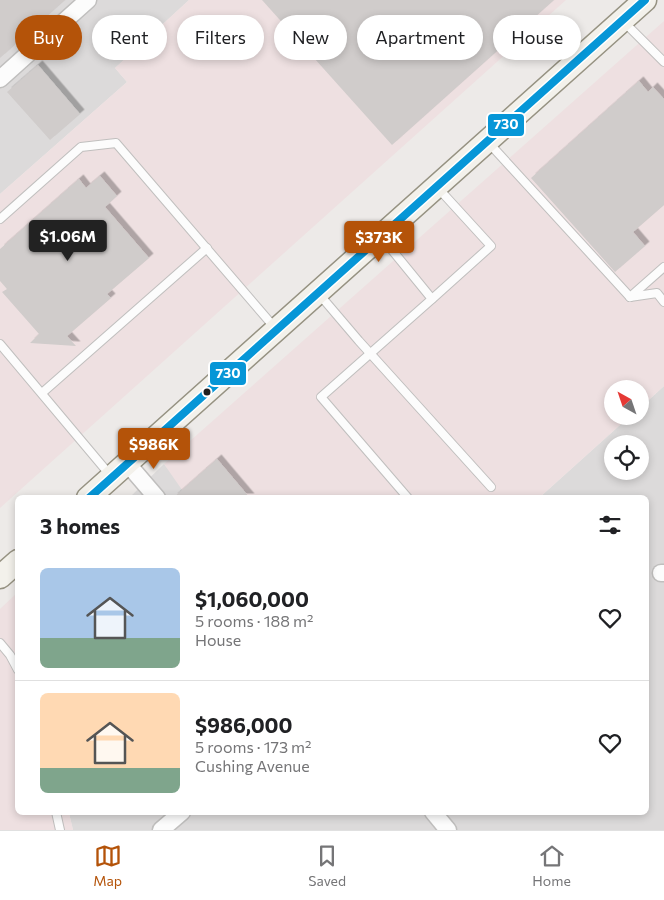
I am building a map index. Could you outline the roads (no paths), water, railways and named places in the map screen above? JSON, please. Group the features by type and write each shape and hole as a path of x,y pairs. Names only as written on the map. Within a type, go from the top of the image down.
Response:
{"main road":[{"path":"91,495 645,0"}],"street":[{"path":"0,79 88,0"},
{"path":"119,470 153,495"},
{"path":"161,830 178,815"},
{"path":"436,815 448,830"}],"lane":[{"path":"622,20 664,62"},
{"path":"487,141 630,297"},
{"path":"0,220 81,147 116,144 276,329"},
{"path":"405,495 321,397 491,246 436,186"},
{"path":"380,236 432,299"},
{"path":"42,393 207,248"},
{"path":"630,297 664,267"},
{"path":"318,292 491,488"},
{"path":"630,297 657,293 664,302"},
{"path":"0,344 42,393 119,470"},
{"path":"0,643 15,664"},
{"path":"57,815 60,830"}]}
